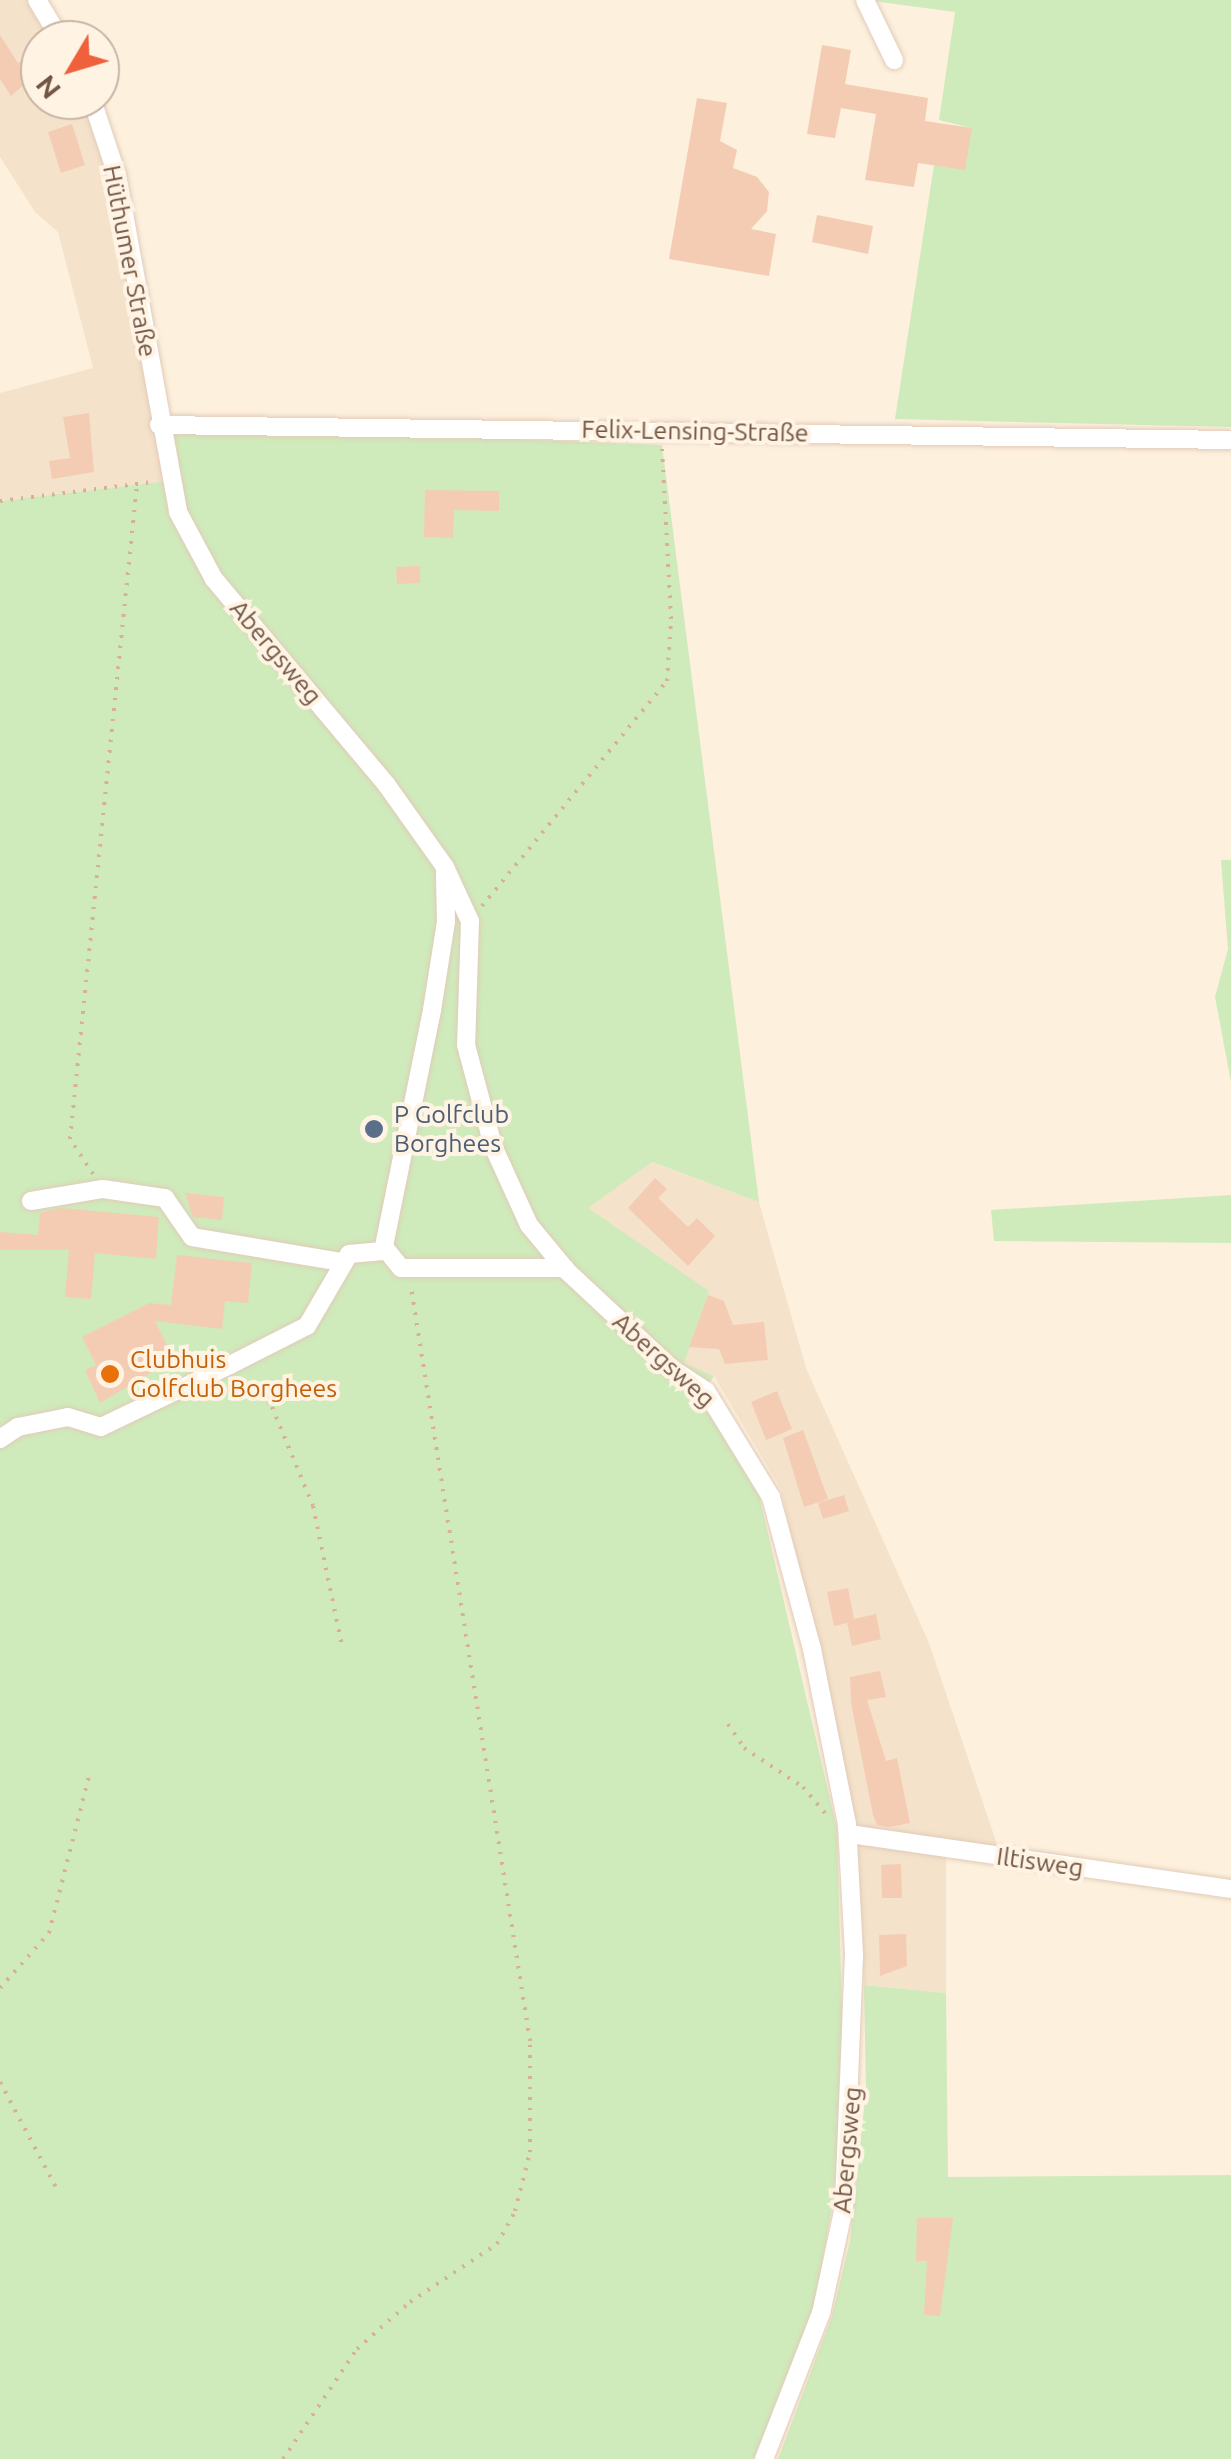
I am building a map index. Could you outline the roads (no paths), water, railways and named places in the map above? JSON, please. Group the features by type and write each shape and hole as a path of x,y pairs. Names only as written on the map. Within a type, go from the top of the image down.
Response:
{"street":[{"path":"865,0 894,60"},
{"name":"Hüthumer Straße","path":"99,120 117,175 159,424"},
{"name":"Felix-Lensing-Straße","path":"159,424 1231,440"},
{"name":"Abergsweg","path":"159,424 168,481 214,580 386,784 445,867 470,922 466,1045 481,1106 529,1225 565,1268 671,1368 706,1391 748,1452 770,1497 812,1648 848,1829 853,2093 844,2207 821,2314 764,2459"},
{"path":"384,1248 438,975 445,867"},
{"path":"31,1202 103,1189 169,1200 188,1234 198,1239 342,1262"},
{"path":"0,1439 18,1427 68,1417 101,1427 308,1326 349,1254 384,1248"},
{"path":"384,1248 401,1268 565,1268"},
{"name":"Iltisweg","path":"848,1829 1231,1889"}],"place":[{"name":"P Golfclub Borghees","path":"374,1129"},
{"name":"Clubhuis Golfclub Borghees","path":"110,1374"}]}
